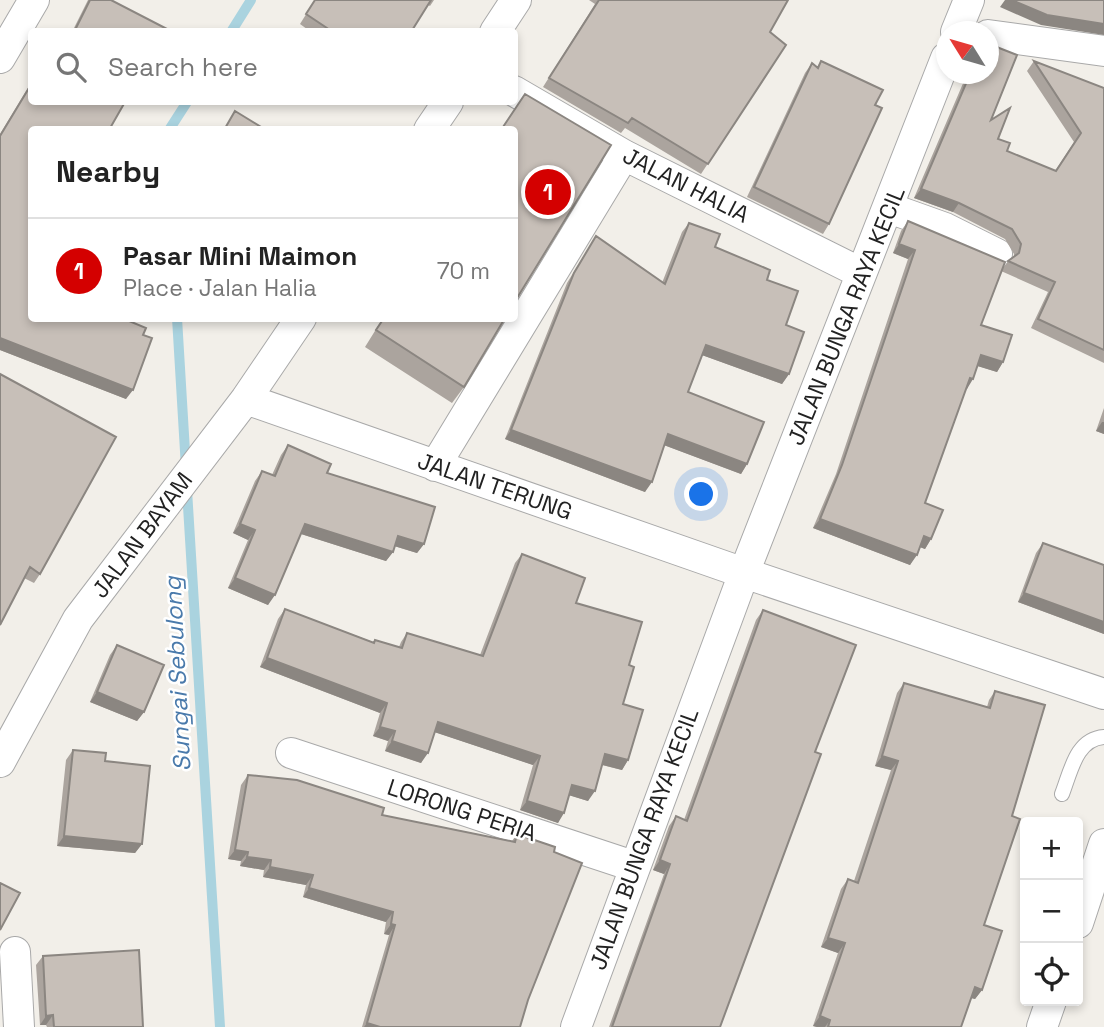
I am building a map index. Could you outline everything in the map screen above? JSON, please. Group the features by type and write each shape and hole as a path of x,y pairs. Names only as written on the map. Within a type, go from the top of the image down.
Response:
{"street":[{"path":"0,58 34,0"},
{"path":"498,28 516,0"},
{"path":"964,21 969,0"},
{"path":"999,35 1104,51"},
{"name":"JALAN BUNGA RAYA KECIL","path":"576,1027 633,866 744,573 937,84"},
{"name":"JALAN HALIA","path":"518,93 624,155 861,273"},
{"path":"432,126 445,105"},
{"path":"435,466 624,155"},
{"path":"889,208 945,228 997,254"},
{"name":"JALAN BAYAM","path":"0,762 78,619 239,409 298,322"},
{"name":"JALAN TERUNG","path":"239,409 435,466 744,573"},
{"path":"744,573 1104,695"},
{"name":"LORONG PERIA","path":"292,753 633,866"},
{"path":"1083,916 1096,897 1104,844"},
{"path":"15,952 19,1027"},
{"path":"1042,1027 1049,1006"}],"lane":[{"path":"1062,794 1080,747 1093,738 1104,737"}],"building":[{"path":"90,0 111,0 165,28 76,28"},
{"path":"315,0 431,0 414,28 327,28 306,14"},
{"path":"599,0 788,0 770,32 786,45 708,164 632,118 628,123 549,78"},
{"path":"1012,0 1104,0 1104,24 1047,15"},
{"path":"999,48 1017,55 991,120 1010,108 998,139 1010,143 1007,151 1056,171 1081,133 1034,61 1104,88 1104,350 1038,319 1055,282 1008,261 1019,253 1021,244 1012,229 959,203 921,189 966,84 999,84"},
{"path":"821,61 883,90 875,105 882,108 829,224 754,187 812,63 818,68"},
{"path":"28,90 28,105 123,105 111,126 28,126 28,322 132,322 146,328 143,335 152,338 133,390 0,338 0,136"},
{"path":"525,94 611,145 518,296 518,126 504,126"},
{"path":"235,111 259,126 226,126"},
{"path":"908,221 1005,262 981,325 1012,335 1003,362 981,355 973,379 970,378 925,503 943,510 931,539 924,536 917,555 820,519 842,465 915,250 899,244"},
{"path":"689,223 720,234 715,247 770,270 767,280 798,291 786,325 804,332 789,374 706,345 688,392 764,422 747,464 668,434 652,482 511,430 574,273 596,236 665,284"},
{"path":"381,322 503,322 464,387 376,330"},
{"path":"0,374 116,437 40,574 30,567 0,625"},
{"path":"288,445 331,464 327,473 435,507 424,544 398,536 393,552 305,524 275,595 235,578 255,530 240,524 262,471 275,476"},
{"path":"1043,543 1104,565 1104,622 1024,593"},
{"path":"522,554 585,578 576,603 642,622 629,665 634,667 623,704 643,710 628,760 605,754 595,791 572,785 564,813 527,801 540,756 438,722 428,753 392,741 395,731 380,727 387,703 267,658 285,609 374,643 375,640 402,648 407,633 483,656"},
{"path":"763,610 856,645 815,752 821,754 720,1027 612,1027 670,864 660,860 676,816 687,821"},
{"path":"117,645 164,665 144,712 97,692"},
{"path":"904,683 990,708 995,691 1045,705 1012,816 1020,819 984,925 1002,931 982,990 975,987 961,1027 828,1027 830,1020 820,1016 845,943 828,938 848,879 858,883 898,761 882,756"},
{"path":"73,750 106,753 105,761 150,766 142,844 64,836"},
{"path":"248,775 297,780 384,808 382,815 515,842 517,834 555,847 554,852 582,863 520,1027 380,1027 367,1023 395,925 391,924 393,912 309,888 313,875 270,867 271,860 247,857 248,852 235,850"},
{"path":"0,883 20,893 0,930"},
{"path":"139,950 143,1027 54,1027 53,1015 46,1016 43,956"}],"waterway":[{"name":"Sungai Sebulong","path":"234,28 251,0"},
{"name":"Sungai Sebulong","path":"172,126 185,105"},
{"name":"Sungai Sebulong","path":"177,322 186,468"},
{"name":"Sungai Sebulong","path":"187,490 220,1027"}],"place":[{"name":"Pasar Mini Maimon","path":"548,192"}]}
